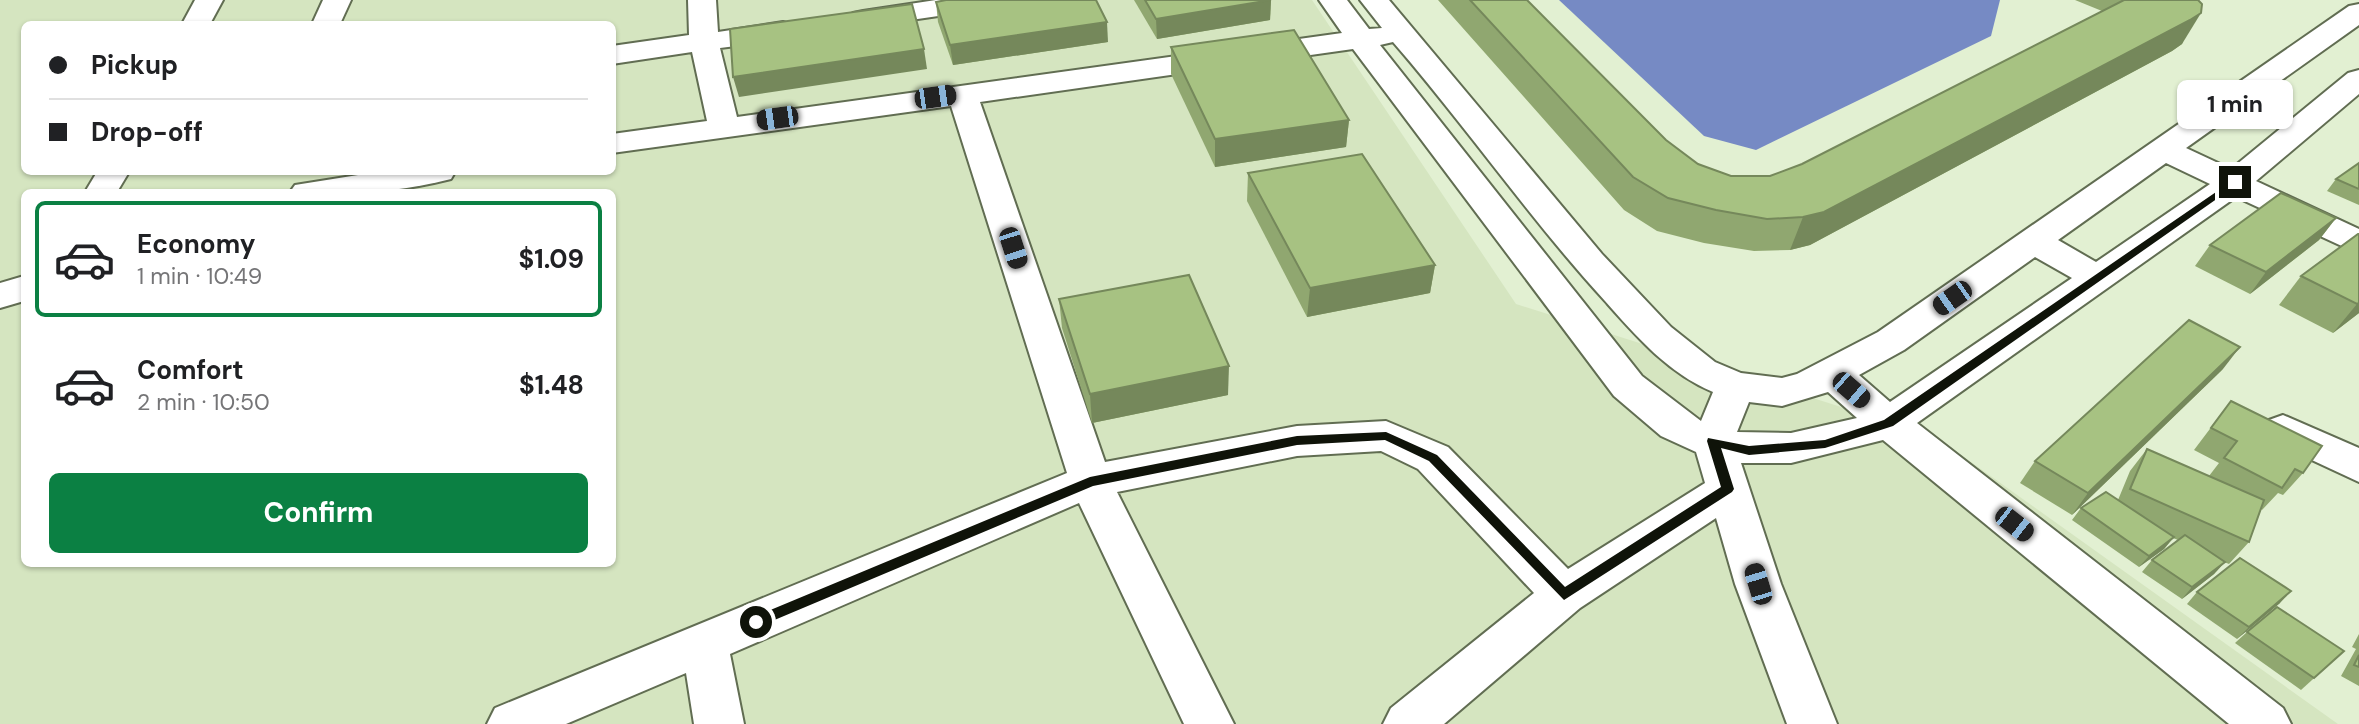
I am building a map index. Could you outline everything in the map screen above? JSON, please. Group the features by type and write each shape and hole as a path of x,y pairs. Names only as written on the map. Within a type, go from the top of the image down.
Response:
{"street":[{"path":"197,21 209,0"},
{"path":"327,21 337,0"},
{"path":"702,0 704,42 724,126"},
{"path":"616,54 993,0"},
{"path":"1333,0 1628,386 1656,412 1692,435 1749,450 1825,444 1889,423 2235,182 2359,79"},
{"path":"1374,0 1589,262 1658,336 1701,372 1735,386 1782,392 1809,385 1891,341 2359,12"},
{"path":"616,143 1360,38 1402,35"},
{"path":"2315,43 2359,59"},
{"path":"962,93 1090,481 1209,724"},
{"path":"2164,150 2359,243"},
{"path":"327,189 419,175"},
{"path":"2034,241 2098,278"},
{"path":"0,296 21,289"},
{"path":"1832,374 1889,423 2266,724"},
{"path":"1735,386 1713,441 1758,584 1812,724"},
{"path":"2283,430 2359,466"},
{"path":"512,724 1090,481 1297,440 1386,436 1433,458 1564,595"},
{"path":"1408,724 1564,595 1728,489"},
{"path":"704,643 719,724"}],"shaded area":[{"path":"0,0 1312,0 1516,304 1936,437 2338,724 0,724"}],"water":[{"path":"1559,0 2000,0 1991,36 1756,150 1704,136"}],"building":[{"path":"1096,0 1107,22 950,45 936,2"},
{"path":"1145,0 1271,0 1156,19"},
{"path":"1470,0 1527,0 1666,140 1698,164 1731,176 1770,176 1802,164 2124,0 2198,0 2202,4 2201,13 2190,20 1824,212 1803,217 1767,219 1668,198 1633,177"},
{"path":"912,4 924,49 733,77 730,29"},
{"path":"1294,30 1349,120 1215,139 1171,47"},
{"path":"1362,154 1435,265 1310,288 1248,173"},
{"path":"2359,163 2359,189 2336,179"},
{"path":"2281,193 2336,218 2266,272 2210,245"},
{"path":"2358,234 2359,303 2301,276"},
{"path":"1189,275 1229,366 1090,394 1059,299"},
{"path":"2189,320 2240,347 2088,493 2035,461"},
{"path":"2231,401 2322,446 2303,473 2295,469 2282,488 2224,458 2237,441 2211,428"},
{"path":"2147,449 2264,500 2249,542 2130,489"},
{"path":"2106,492 2174,537 2149,556 2081,508"},
{"path":"2185,535 2225,562 2192,587 2152,560"},
{"path":"2240,558 2291,591 2249,627 2197,592"},
{"path":"2277,607 2344,651 2314,678 2247,632"}],"route":[{"path":"756,622 1090,481 1297,440 1386,436 1433,458 1564,595 1728,489 1713,441 1749,450 1825,444 1889,423 2235,182"}]}
